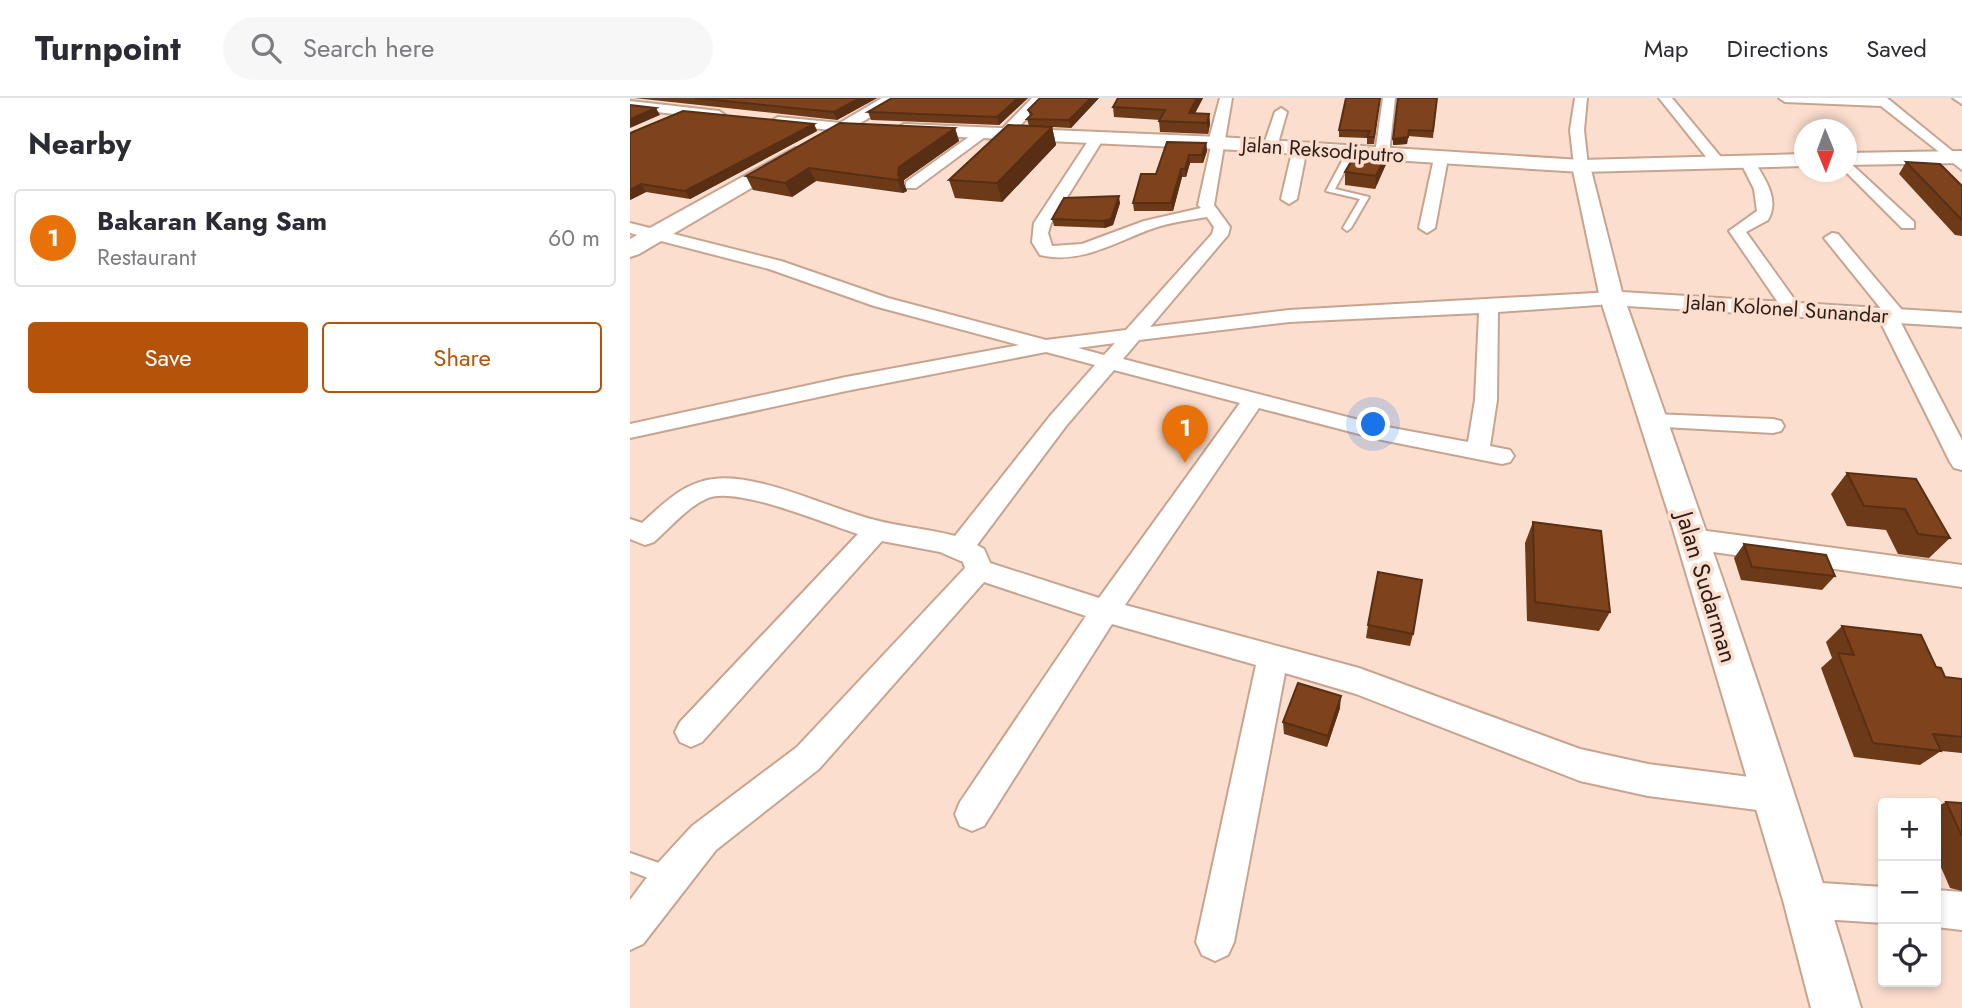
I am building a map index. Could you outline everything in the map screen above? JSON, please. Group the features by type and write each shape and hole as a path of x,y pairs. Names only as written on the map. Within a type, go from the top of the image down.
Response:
{"main road":[{"name":"Jalan Reksodiputro","path":"841,127 1217,143 1577,166 1720,165 1794,161"},
{"path":"630,249 841,127"},
{"path":"1857,161 1958,160"}],"street":[{"path":"663,121 712,98"},
{"path":"762,119 841,127 894,98"},
{"path":"1004,135 1039,98"},
{"path":"630,931 670,877 704,838 808,758 970,559 1011,480 1128,337 1220,235 1222,227 1209,212 1206,198 1226,98"},
{"path":"1382,154 1389,98"},
{"path":"1577,166 1577,130 1581,98"},
{"path":"1665,98 1720,165"},
{"path":"1785,98 1881,100 1958,160"},
{"path":"630,105 737,116"},
{"path":"1270,146 1282,112"},
{"path":"911,186 982,134"},
{"path":"1097,138 1074,177 1048,209 1041,242 1046,251 1068,253 1089,249 1150,224 1209,212"},
{"path":"1289,199 1300,148"},
{"path":"1427,228 1441,158"},
{"path":"1748,163 1763,194 1765,210 1760,219 1737,231 1793,310"},
{"name":"Jalan Sudarman","path":"1577,166 1612,298 1654,421 1806,900 1836,1008"},
{"path":"1857,172 1908,225"},
{"path":"630,228 775,265 881,302 1046,346 1382,433 1502,456"},
{"path":"1832,239 1892,316 1962,462"},
{"path":"630,431 846,384 1046,346 1289,316 1489,307 1612,298"},
{"name":"Jalan Kolonel Sunandar","path":"1612,298 1962,320"},
{"path":"1478,452 1486,400 1489,307"},
{"path":"972,814 1105,611 1254,400"},
{"path":"1654,421 1773,426"},
{"path":"635,538 695,494 715,487 747,491 970,559 1105,611 1359,681 1580,765 1648,780 1773,796"},
{"path":"691,733 877,530"},
{"path":"1692,539 1962,576"},
{"path":"1215,942 1273,657"},
{"path":"1806,900 1878,905"},
{"path":"1941,909 1962,911"}],"lane":[{"path":"1347,228 1365,197 1330,191 1351,152"},
{"path":"630,862 670,877"}],"building":[{"path":"695,98 860,98 834,112"},
{"path":"892,98 1018,98 997,117 868,112"},
{"path":"1040,98 1091,98 1069,120 1027,119 1032,114 1028,110"},
{"path":"1118,98 1197,98 1189,113 1209,114 1207,123 1159,121 1165,110 1113,107"},
{"path":"1346,98 1380,98 1374,137 1367,137 1370,131 1339,130"},
{"path":"1398,98 1437,98 1433,131 1409,130 1408,137 1393,139"},
{"path":"630,105 656,108 630,119"},
{"path":"683,111 814,124 685,191 641,184 630,190 630,133"},
{"path":"840,123 955,128 899,167 898,175 901,177 897,180 809,168 785,183 746,176"},
{"path":"1008,125 1052,127 997,183 949,180"},
{"path":"1167,142 1206,143 1202,155 1189,155 1185,169 1181,169 1171,203 1133,203 1141,174 1156,174"},
{"path":"1359,148 1388,150 1376,176 1345,172"},
{"path":"1906,162 1940,164 1962,186 1962,220"},
{"path":"1119,196 1111,219 1052,219 1064,198"},
{"path":"1847,473 1916,479 1950,538 1918,534 1905,509 1864,506"},
{"path":"1533,522 1601,531 1610,612 1535,602"},
{"path":"1744,544 1826,555 1835,576 1752,567"},
{"path":"1378,572 1422,580 1413,634 1368,625"},
{"path":"1842,626 1921,635 1936,667 1941,668 1945,677 1962,679 1962,737 1933,734 1941,751 1873,743 1838,653 1854,655"},
{"path":"1298,683 1341,696 1328,736 1283,722"},
{"path":"1946,802 1962,803 1962,836"}],"place":[{"name":"Bakaran Kang Sam","path":"1185,463"}]}
